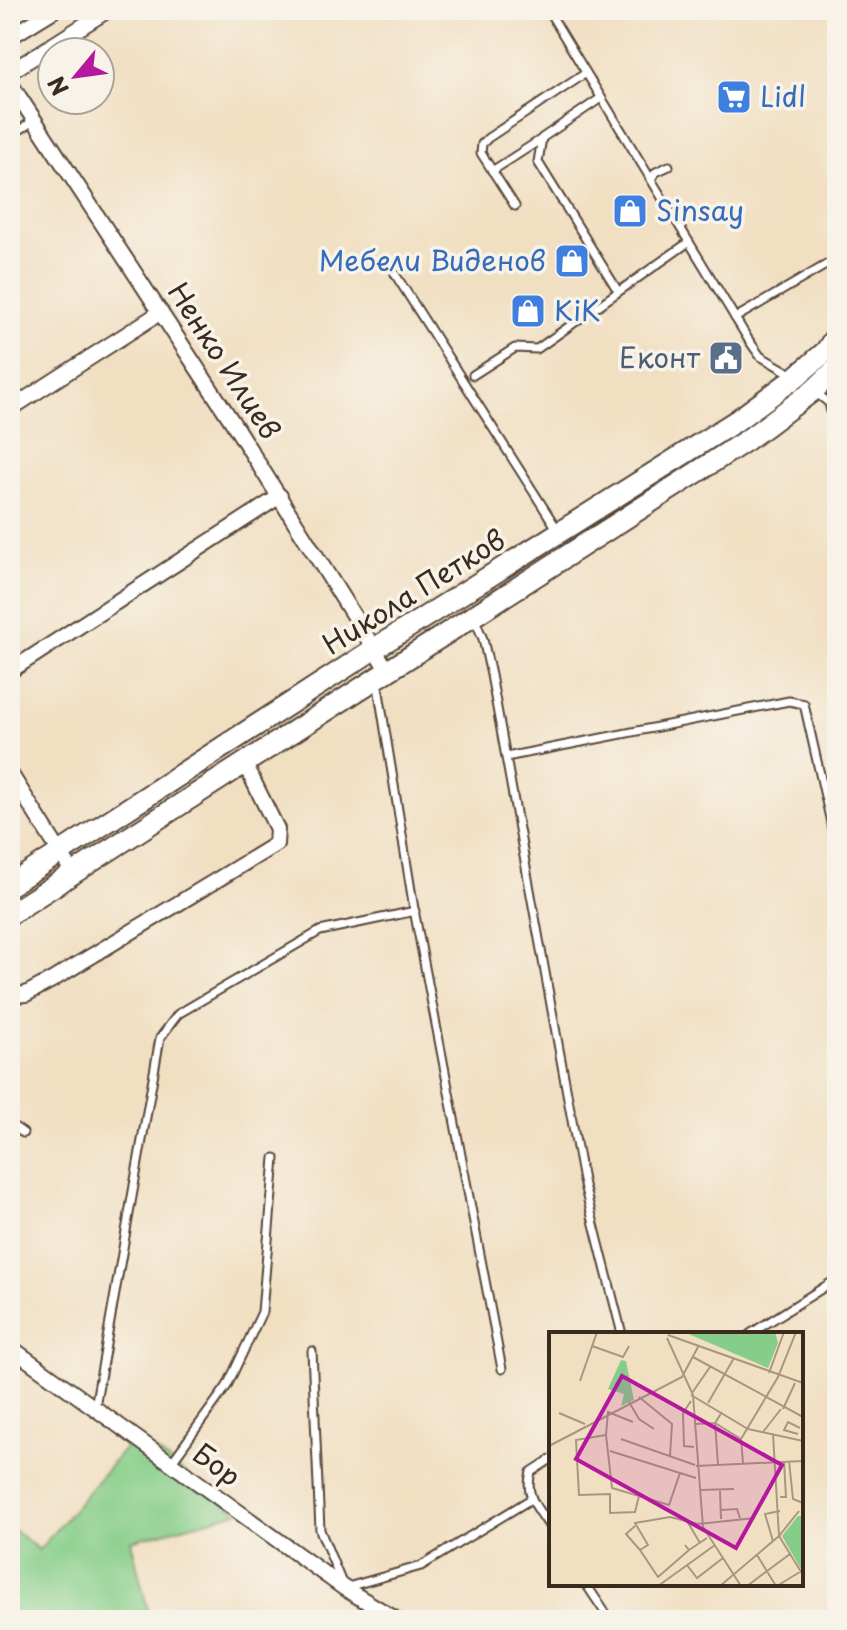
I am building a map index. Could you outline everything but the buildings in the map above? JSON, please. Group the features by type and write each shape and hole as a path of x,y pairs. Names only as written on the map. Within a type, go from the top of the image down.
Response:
{"main road":[{"name":"Никола Петков","path":"10,885 374,649 736,421 796,377 826,351 837,334"},
{"name":"Никола Петков","path":"10,914 747,440 814,390 837,368"}],"street":[{"path":"10,37 54,10"},
{"path":"10,72 108,10"},
{"name":"Ненко Илиев","path":"10,83 280,496 374,649 382,674"},
{"path":"10,409 161,312"},
{"path":"10,671 280,496"},
{"path":"10,995 26,994 52,980 276,844 277,829 244,762"},
{"path":"10,773 73,873"},
{"name":"Бор","path":"10,1347 344,1588 397,1620"}],"lane":[{"path":"548,10 760,356 796,377 829,403 837,437"},
{"path":"515,206 481,153 482,144 586,73"},
{"path":"492,171 601,98"},
{"path":"10,136 35,120"},
{"path":"542,138 538,147 538,162 618,291"},
{"path":"651,179 656,172 669,166"},
{"path":"473,375 515,348 537,349 689,242"},
{"path":"735,318 831,262"},
{"path":"395,274 560,534"},
{"path":"473,615 483,639 506,757 583,1181 621,1332"},
{"path":"382,674 415,911 502,1369"},
{"path":"506,757 789,701 804,704 837,849"},
{"path":"94,1409 160,1038 178,1014 320,931 415,911"},
{"path":"10,1124 23,1133"},
{"path":"171,1463 227,1386 262,1312 275,1158"},
{"path":"753,1332 837,1279"},
{"path":"312,1351 320,1530 344,1588 421,1566 531,1499"},
{"path":"549,1460 531,1472 527,1486 531,1499 549,1526"},
{"path":"587,1586 610,1620"}],"green space":[{"path":"135,1436 238,1512 131,1541 150,1620 10,1620 10,1527 39,1550"}],"place":[{"name":"Lidl","path":"734,97"},
{"name":"Sinsay","path":"630,211"},
{"name":"Мебели Виденов","path":"572,261"},
{"name":"KiK","path":"528,311"},
{"name":"Еконт","path":"726,358"}]}
